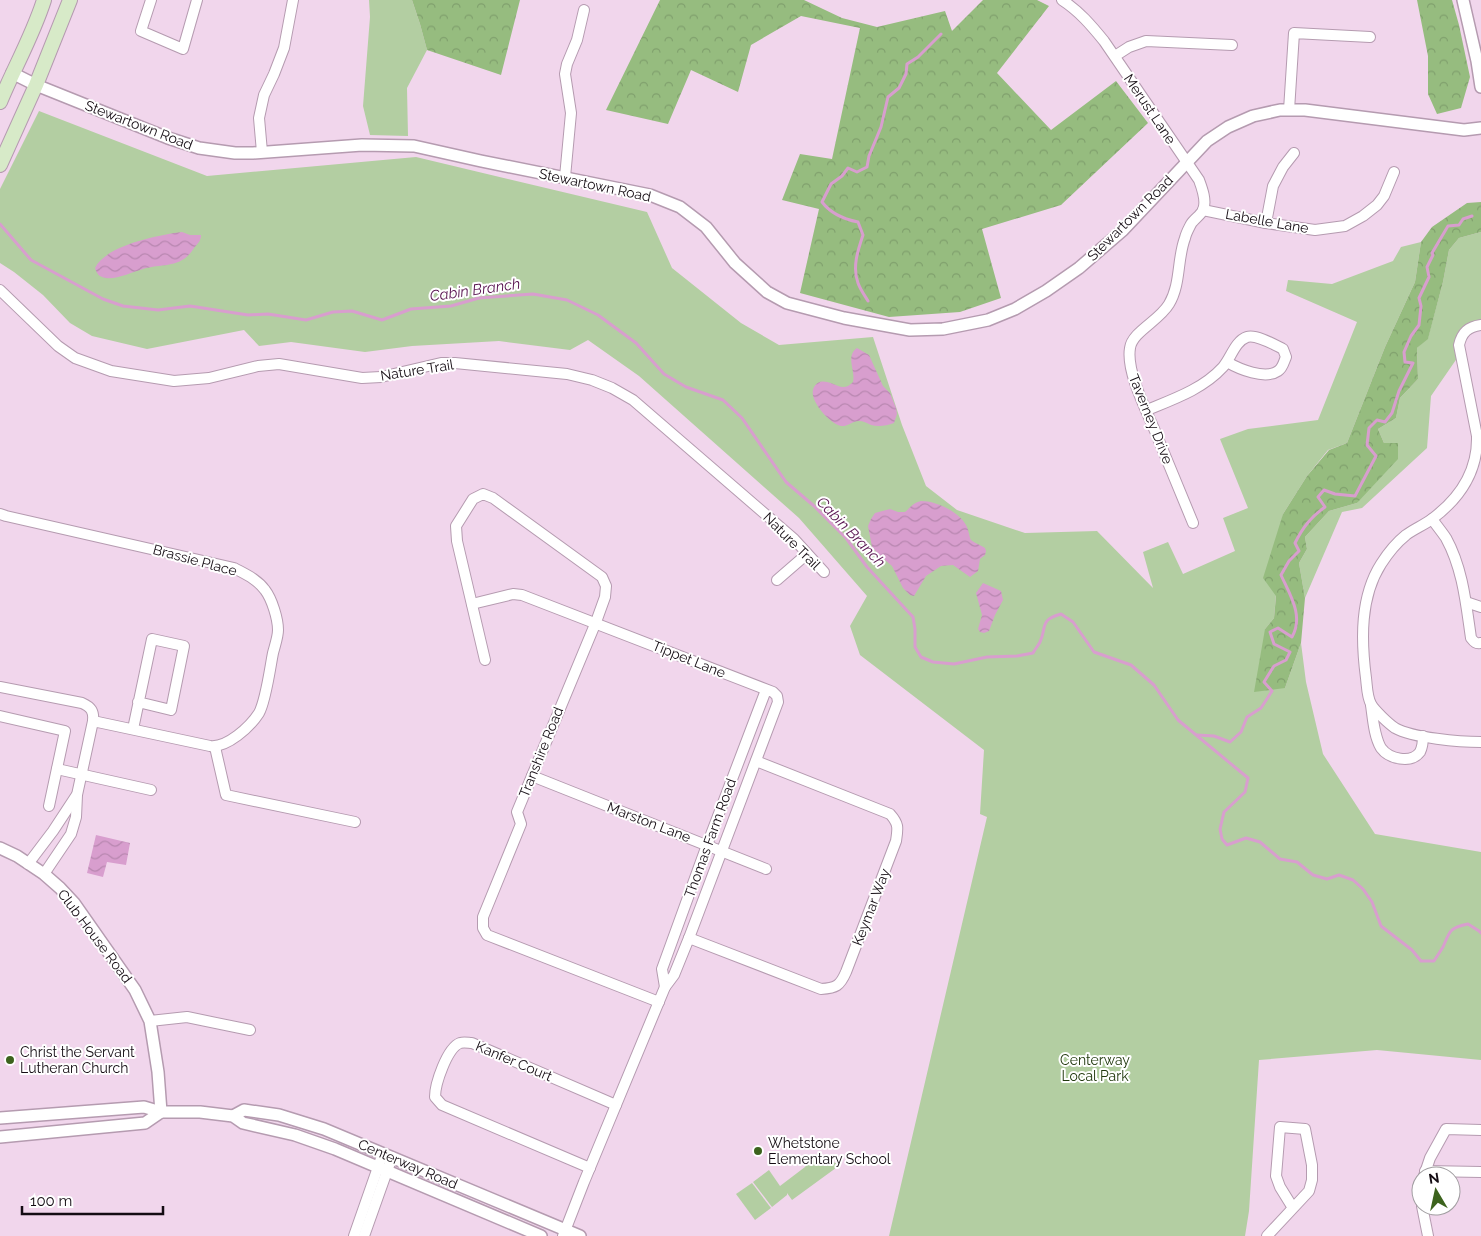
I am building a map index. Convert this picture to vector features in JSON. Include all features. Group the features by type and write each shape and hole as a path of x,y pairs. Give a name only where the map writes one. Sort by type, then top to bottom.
{"main road":[{"path":"0,102 44,0"},
{"path":"0,165 36,85 70,0"}],"street":[{"path":"151,0 141,31 183,49 197,0"},
{"path":"262,152 259,118 264,95 284,48 293,0"},
{"name":"Merust Lane","path":"1062,0 1090,23 1115,56 1186,162"},
{"path":"1463,0 1481,87"},
{"path":"565,177 571,113 565,74 577,40 584,10"},
{"path":"1289,110 1294,33 1370,38"},
{"path":"1115,56 1129,47 1146,41 1232,45"},
{"name":"Stewartown Road","path":"12,73 36,85 168,138 199,148 234,152 262,152 362,144 414,146 650,195 680,207 706,227 735,263 767,292 787,303 844,318 910,330 943,329 988,320 1015,309 1046,291 1079,268 1123,230 1207,141 1228,127 1253,116 1280,110 1305,110 1464,130 1481,128"},
{"path":"1266,224 1273,186 1282,167 1294,153"},
{"path":"1186,162 1199,180 1204,196 1204,210"},
{"name":"Labelle Lane","path":"1204,210 1266,224 1315,230 1345,226 1363,216 1377,205 1384,196 1394,172"},
{"name":"Taverney Drive","path":"1193,523 1146,410 1129,359 1130,347 1137,334 1160,316 1169,304 1175,292 1185,237 1191,224 1204,210"},
{"name":"Nature Trail","path":"0,290 58,346 74,358 120,373 174,381 209,378 258,366 279,364 362,378 381,377 441,364 455,363 567,374 592,380 612,388 633,400 794,539 824,572"},
{"path":"1423,736 1421,751 1414,756 1404,759 1392,757 1382,750 1377,740 1363,661 1364,613 1372,583 1380,565 1394,547 1407,535 1432,519 1450,504 1465,486 1475,459 1477,436 1458,345 1466,330 1481,325"},
{"path":"1146,410 1177,398 1211,380 1246,337 1251,336 1268,341 1283,349 1286,357 1280,370 1263,374 1242,370 1227,362"},
{"name":"Transhire Road","path":"485,660 457,541 456,526 473,499 483,494 493,498 602,577 606,586 605,597 596,622 517,812 521,824 483,917 483,928 487,935 659,1002"},
{"name":"Brassie Place","path":"0,514 234,568 251,576 265,590 275,611 278,630 259,712 235,738 216,747"},
{"path":"1432,519 1445,537 1455,558 1466,602 1471,638 1474,642 1481,643"},
{"path":"777,580 807,554"},
{"path":"472,604 513,594 522,595 596,622"},
{"path":"1466,602 1481,607"},
{"name":"Tippet Lane","path":"596,622 773,692 777,696 778,702"},
{"path":"133,729 138,702 152,639 184,646 171,710 138,702"},
{"path":"0,687 82,703 90,707 94,712 77,795 76,817 71,834 44,874"},
{"name":"Thomas Farm Road","path":"665,987 662,969 766,690"},
{"name":"Thomas Farm Road","path":"564,1233 665,987 674,975 689,938 778,702"},
{"path":"1371,705 1396,728 1423,736 1481,742"},
{"path":"0,716 65,731 49,806"},
{"path":"93,720 216,747 226,795 355,822"},
{"name":"Keymar Way","path":"689,938 821,989 833,989 841,982 846,972 896,842 898,830 896,821 890,814 756,761"},
{"path":"57,769 151,790"},
{"name":"Marston Lane","path":"532,776 766,868"},
{"path":"28,864 77,795"},
{"name":"Club House Road","path":"0,848 17,856 44,874 60,888 74,903 135,990 150,1021 158,1072 161,1112"},
{"path":"150,1021 187,1017 250,1030"},
{"name":"Kanfer Court","path":"590,1168 442,1106 435,1096 435,1086 452,1049 461,1043 472,1043 616,1105"},
{"name":"Centerway Road","path":"0,1118 144,1107 161,1112 200,1112 233,1116 243,1123 294,1135 335,1149 541,1236"},
{"name":"Centerway Road","path":"233,1116 244,1110 279,1115 324,1128 564,1233 580,1236"},
{"name":"Centerway Road","path":"0,1136 145,1123 161,1112"},
{"path":"1267,1236 1309,1191 1312,1180 1312,1165 1305,1129 1280,1127 1276,1176 1280,1187 1293,1208"},
{"path":"1428,1166 1446,1129 1481,1130"},
{"path":"364,1236 387,1155"},
{"path":"354,1236 383,1169"},
{"path":"1461,1173 1481,1172"},
{"path":"1424,1216 1428,1236"}],"green space":[{"path":"369,0 412,0 420,24 427,50 407,88 408,136 370,135 363,106 370,17"},
{"path":"412,0 520,0 501,75 427,50"},
{"path":"660,0 804,0 842,18 877,27 945,11 952,31 983,0 1037,0 1049,6 997,73 1051,130 1116,81 1148,123 1061,205 982,229 1001,298 960,312 889,317 800,293 819,209 782,200 800,154 832,159 860,28 801,16 751,45 738,92 691,70 668,124 606,110"},
{"path":"1417,0 1452,0 1470,77 1461,108 1437,114 1428,94 1428,56"},
{"name":"Centerway Local Park","path":"39,111 207,176 416,157 647,212 672,268 741,323 779,345 873,337 902,425 926,486 957,510 1025,533 1097,531 1153,588 1143,552 1168,542 1183,574 1235,551 1223,518 1248,508 1220,439 1248,429 1318,420 1357,322 1286,291 1288,280 1332,284 1393,261 1401,247 1421,242 1415,282 1385,347 1347,443 1328,450 1307,476 1283,514 1274,618 1265,629 1285,688 1301,643 1306,682 1323,754 1375,834 1481,852 1481,1060 1377,1050 1259,1060 1249,1211 1245,1236 889,1236 987,817 980,814 984,750 860,655 850,626 867,596 799,518 639,376 588,340 570,350 499,341 412,346 365,352 291,342 259,346 244,330 147,349 92,336 70,323 43,295 0,263 0,189"},
{"path":"1481,202 1481,232 1459,238 1449,250 1443,282 1428,339 1417,348 1418,379 1400,398 1396,418 1378,429 1384,443 1398,443 1398,459 1357,503 1329,511 1305,537 1307,549 1299,563 1305,598 1301,643 1285,688 1254,692 1265,629 1274,618 1276,596 1263,578 1283,514 1307,476 1329,450 1347,443 1385,347 1415,282 1421,242 1432,227 1467,203"},
{"path":"1481,232 1481,325 1466,330 1460,354 1431,396 1427,448 1362,508 1342,512 1305,598 1299,563 1307,549 1305,537 1329,511 1357,503 1384,443 1378,429 1396,418 1400,398 1418,379 1417,348 1428,338 1443,282 1449,250 1459,238"},
{"path":"815,1154 840,1165 792,1200 787,1193 772,1207 753,1182 769,1170 780,1186 805,1167"},
{"path":"752,1183 771,1208 755,1220 736,1194"}],"water":[{"path":"182,232 190,235 201,235 201,237 189,255 177,262 150,267 114,278 100,276 95,268 101,260 121,247 134,242"},
{"path":"857,348 869,355 883,386 890,393 897,414 894,423 876,426 859,421 841,426 826,416 814,398 814,387 820,382 824,381 843,387 853,382 851,359"},
{"path":"921,501 940,505 958,515 966,525 971,540 985,548 986,551 985,555 980,559 978,571 970,577 953,565 941,566 926,576 914,596 910,595 903,588 892,566 872,547 868,526 875,513 890,509 905,512"},
{"path":"983,583 1001,591 1003,600 989,631 984,633 978,629 982,615 976,593"},
{"path":"96,835 130,843 126,865 107,862 103,877 87,873"}],"waterway":[{"path":"868,301 856,277 856,259 863,235 858,222 838,215 829,210 822,202 831,184 842,176 848,168 857,172 867,167 869,156 881,127 888,97 899,88 906,74 907,64 918,57 941,34"},
{"path":"1197,735 1214,736 1230,742 1241,732 1247,717 1261,708 1272,691 1264,682 1274,666 1286,660 1290,652 1274,644 1270,632 1278,628 1292,637 1297,621 1292,598 1281,575 1289,561 1299,551 1295,543 1301,532 1311,519 1325,507 1318,497 1324,490 1335,494 1355,496 1376,456 1367,445 1369,428 1377,420 1385,422 1392,413 1399,391 1413,363 1405,362 1404,352 1411,336 1419,325 1421,306 1419,298 1429,277 1427,267 1433,255 1432,253 1448,226 1459,225 1463,219 1472,216"},
{"name":"Cabin Branch","path":"0,224 31,260 103,299 123,306 158,310 190,306 248,315 268,314 306,320 333,312 352,311 382,320 411,309 451,306 479,298 533,294 567,300 598,315 636,343 664,374 686,387 723,400 742,418 786,482 814,506 846,538 867,567 913,617 915,647 921,657 933,662 954,664 987,657 1017,656 1033,653 1040,642 1045,625 1049,619 1061,614 1073,622 1094,652 1131,665 1154,685 1178,720 1248,778 1245,792 1224,812 1220,829 1222,839 1227,845 1246,838 1260,842 1280,859 1297,862 1313,875 1327,879 1339,875 1353,880 1363,889 1372,902 1381,926 1412,950 1421,961 1434,961 1451,931 1457,927 1468,924 1481,933"}],"place":[{"name":"Christ the Servant Lutheran Church","path":"10,1060"},
{"name":"Whetstone Elementary School","path":"758,1151"}]}
